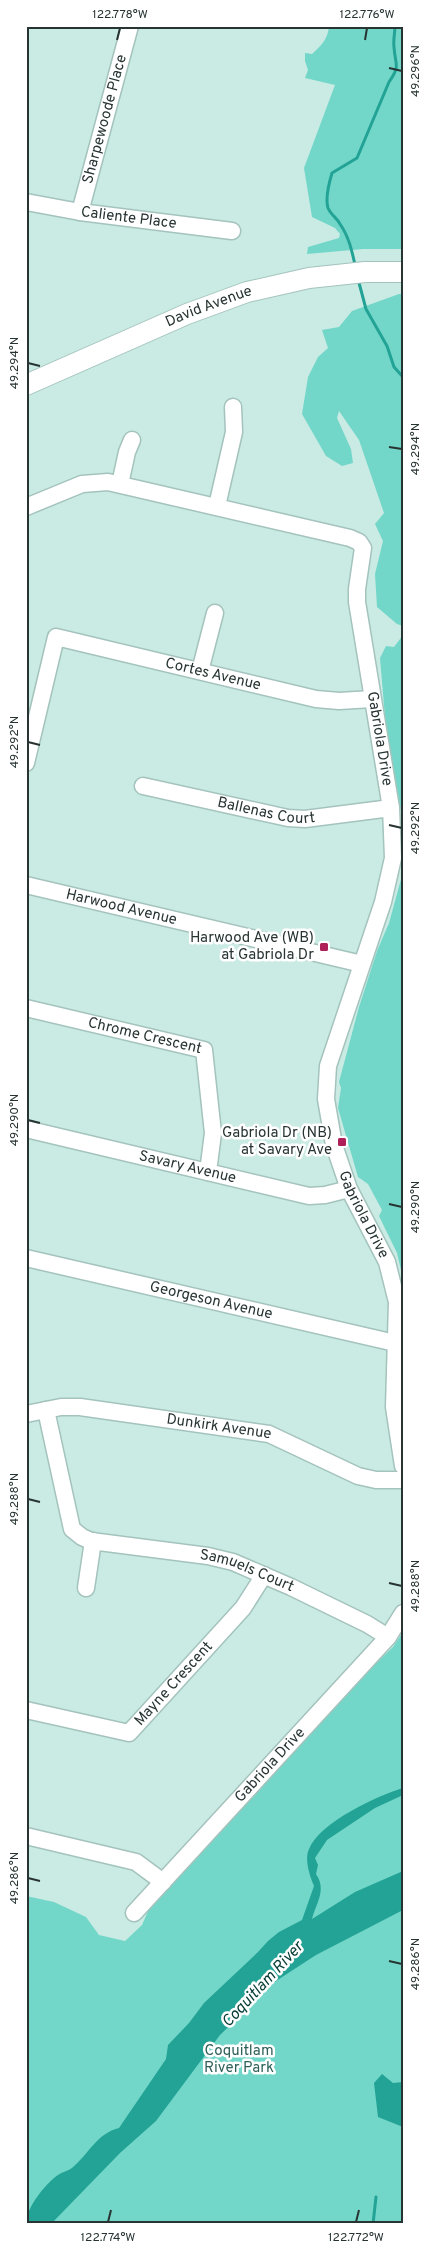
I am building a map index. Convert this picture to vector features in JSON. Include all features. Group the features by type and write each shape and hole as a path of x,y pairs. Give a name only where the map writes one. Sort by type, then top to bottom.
{"main road":[{"name":"David Avenue","path":"26,385 216,302 308,272 366,260 403,261"},
{"name":"David Avenue","path":"26,372 212,291 259,276 308,272 403,272"}],"street":[{"name":"Sharpewoode Place","path":"80,212 130,26"},
{"name":"Caliente Place","path":"26,202 80,212 232,231"},
{"path":"216,506 234,432 233,408"},
{"path":"120,484 127,452 132,440"},
{"name":"Gabriola Drive","path":"26,507 82,484 101,482 120,484 350,538 361,545 363,554 356,595 372,699 392,808 394,833 392,872 328,1066 325,1085 328,1117 349,1188 390,1271 397,1302 394,1407 403,1466"},
{"path":"200,672 214,613"},
{"name":"Cortes Avenue","path":"26,763 56,637 316,698 339,701 372,699"},
{"name":"Ballenas Court","path":"143,786 288,818 305,819 392,808"},
{"name":"Harwood Avenue","path":"26,885 362,964"},
{"name":"Chrome Crescent","path":"26,1008 204,1050 213,1133 208,1172"},
{"name":"Savary Avenue","path":"26,1129 308,1196 326,1195 349,1188"},
{"name":"Georgeson Avenue","path":"26,1258 395,1343"},
{"name":"Dunkirk Avenue","path":"26,1414 62,1407 80,1407 269,1434 358,1476 376,1480 403,1480"},
{"name":"Samuels Court","path":"46,1410 72,1529 82,1538 208,1556 233,1562 367,1624 388,1637"},
{"path":"86,1588 93,1541"},
{"name":"Mayne Crescent","path":"26,1710 129,1733 242,1608 264,1575"},
{"name":"Gabriola Drive","path":"134,1913 388,1637 403,1613"},
{"path":"26,1836 136,1862 163,1882"}],"green space":[{"path":"329,26 403,26 403,249 363,249 307,254 308,247 339,238 340,234 335,228 312,217 304,168 335,85 305,78 308,70 305,53 312,54 321,45 326,38"},
{"path":"403,294 403,626 397,624 377,607 375,574 383,541 375,524 384,513 359,440 339,411 337,418 351,449 353,463 342,466 326,456 302,414 308,377 318,357 328,348 322,330 339,327 352,311"},
{"path":"403,635 403,824 385,717 380,658 386,646 394,647"},
{"path":"403,872 403,1278 397,1253 379,1216 382,1210 368,1184 358,1177 338,1108 341,1088 339,1082 359,1007 377,951 389,923"},
{"name":"Coquitlam River Park","path":"403,1632 403,2224 26,2224 26,1896 54,1902 86,1917 99,1935 125,1941 142,1925 152,1902 240,1811 345,1693 393,1647"}],"water":[{"name":"Coquitlam River","path":"403,1788 403,1795 375,1808 327,1840 315,1858 318,1865 316,1874 321,1891 312,1919 355,1892 403,1871 403,1910 316,1955 276,1981 220,2035 156,2121 120,2153 51,2224 26,2224 29,2211 37,2197 48,2184 58,2175 78,2163 104,2135 119,2128 166,2059 168,2045 189,2023 204,2003 268,1941 279,1932 302,1920 314,1886 309,1873 307,1858 309,1849 315,1839 325,1829 350,1811"},
{"path":"382,2074 393,2083 403,2082 403,2127 378,2117 374,2083"}],"waterway":[{"path":"355,265 346,234 328,208 328,191 332,173 357,158 395,72 395,26"},
{"path":"358,279 366,309 387,346 394,367 403,377"},
{"path":"373,2224 376,2197"}],"place":[{"name":"Harwood Ave (WB) at Gabriola Dr","path":"324,947"},
{"name":"Gabriola Dr (NB) at Savary Ave","path":"342,1142"}]}
